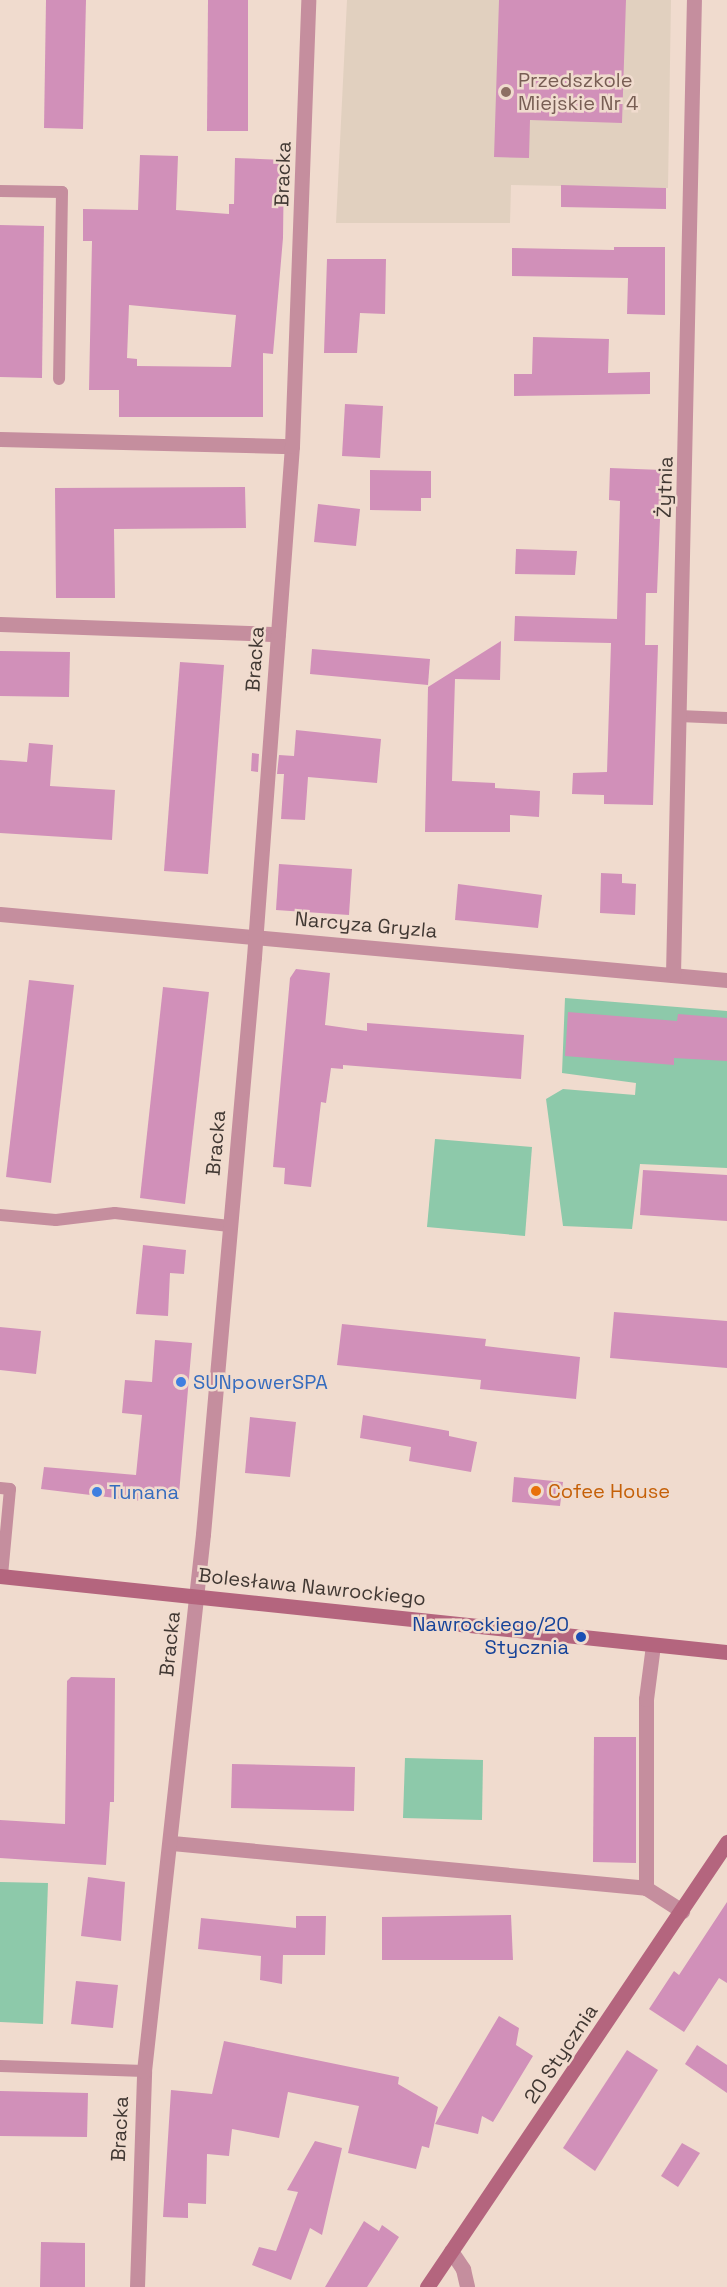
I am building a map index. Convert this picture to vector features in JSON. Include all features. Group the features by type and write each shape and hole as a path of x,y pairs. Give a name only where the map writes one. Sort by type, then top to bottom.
{"street":[{"name":"Bracka","path":"137,2287 144,2071 172,1843 256,936 292,446 308,0"},
{"name":"Żytnia","path":"673,975 694,0"},
{"path":"0,439 292,446"},
{"path":"0,624 278,634"},
{"name":"Narcyza Gryzla","path":"0,914 727,980"},
{"name":"Bolesława Nawrockiego","path":"1,1576 727,1652"},
{"path":"646,1888 646,1699 653,1645"},
{"name":"20 Stycznia","path":"427,2287 727,1842"},
{"path":"172,1843 646,1888 682,1911"},
{"path":"451,2251 463,2269 467,2287"}],"lane":[{"path":"0,191 62,192 59,378"},
{"path":"679,716 727,718"},
{"path":"0,1215 56,1220 115,1212 229,1226"},
{"path":"0,1488 10,1489 1,1576"},
{"path":"0,2066 144,2071"}],"shaded area":[{"name":"Przedszkole Miejskie Nr 4","path":"347,0 671,0 668,188 511,185 510,223 336,223"}],"green space":[{"path":"565,998 727,1011 727,1168 640,1164 632,1229 563,1226 546,1099 563,1089 635,1095 636,1083 562,1073"},
{"path":"435,1139 532,1147 525,1236 427,1227"},
{"path":"405,1758 483,1760 482,1820 403,1818"},
{"path":"0,1882 48,1883 43,2024 0,2022"}],"building":[{"path":"46,0 86,0 83,129 44,128"},
{"path":"208,0 248,0 248,131 207,131"},
{"path":"499,0 626,0 622,123 530,120 529,158 494,157"},
{"path":"140,155 178,156 176,210 229,214 229,204 234,204 235,158 284,160 283,238 273,354 263,353 263,417 119,417 119,390 89,390 92,241 83,241 83,209 138,210","holes":["129,305 236,315 231,367 137,366 137,359 127,358"]},
{"path":"561,185 666,188 666,209 561,207"},
{"path":"0,225 44,226 42,378 0,377"},
{"path":"614,247 665,247 665,315 627,314 628,278 512,276 512,248 614,250"},
{"path":"327,259 386,259 385,314 360,313 357,353 324,353"},
{"path":"533,337 609,339 608,373 650,372 650,394 514,396 514,374 532,374"},
{"path":"345,404 383,406 380,458 342,456"},
{"path":"610,468 662,470 657,593 646,593 645,645 658,645 653,805 604,804 604,795 572,794 573,773 607,772 611,643 514,641 515,616 617,619 620,501 609,500"},
{"path":"370,470 431,471 431,498 421,498 421,511 370,510"},
{"path":"245,487 246,528 114,529 115,598 56,598 55,488"},
{"path":"318,504 360,509 356,546 314,542"},
{"path":"516,549 577,551 575,575 515,574"},
{"path":"501,641 500,680 455,679 452,781 495,783 495,788 540,791 539,817 510,815 510,832 425,832 428,687"},
{"path":"312,649 430,659 428,685 310,674"},
{"path":"0,651 70,652 69,697 0,696"},
{"path":"180,662 224,665 208,874 164,871"},
{"path":"296,730 381,739 377,783 308,777 305,820 281,819 284,774 277,774 279,755 294,756"},
{"path":"29,743 53,745 50,786 115,790 112,840 0,833 0,760 27,762"},
{"path":"252,753 259,754 258,772 251,771"},
{"path":"279,864 352,869 349,915 276,910"},
{"path":"601,873 622,874 622,883 636,884 635,915 600,913"},
{"path":"458,884 542,895 538,928 455,920"},
{"path":"296,969 330,973 325,1025 367,1031 367,1023 524,1035 521,1079 343,1065 343,1069 331,1068 326,1103 321,1102 311,1187 284,1184 285,1168 273,1167 290,978"},
{"path":"29,980 74,985 51,1183 6,1177"},
{"path":"163,987 209,992 185,1204 140,1198"},
{"path":"568,1012 677,1021 678,1014 727,1018 727,1061 674,1058 674,1065 565,1056"},
{"path":"643,1170 727,1175 727,1221 640,1215"},
{"path":"143,1245 186,1250 184,1274 170,1273 168,1316 136,1314"},
{"path":"614,1312 727,1321 727,1368 610,1358"},
{"path":"342,1324 486,1339 485,1346 580,1357 576,1399 480,1389 481,1380 337,1365"},
{"path":"0,1327 41,1331 36,1374 0,1370"},
{"path":"155,1340 192,1343 179,1494 141,1491 140,1501 41,1489 44,1467 136,1475 142,1415 122,1413 125,1380 152,1382"},
{"path":"363,1415 449,1431 449,1436 477,1442 471,1472 409,1461 411,1447 360,1438"},
{"path":"250,1417 296,1422 290,1477 245,1473"},
{"path":"514,1477 563,1482 560,1506 512,1502"},
{"path":"71,1677 115,1678 114,1802 110,1802 106,1865 0,1858 0,1820 65,1824 67,1681"},
{"path":"594,1737 636,1737 636,1863 593,1862"},
{"path":"232,1764 355,1767 354,1811 231,1808"},
{"path":"88,1877 125,1882 121,1941 81,1936"},
{"path":"727,1902 727,1983 719,1978 684,2032 649,2009 674,1971 679,1975"},
{"path":"511,1915 513,1960 382,1960 382,1917"},
{"path":"296,1916 326,1916 325,1955 283,1955 282,1984 260,1980 261,1956 198,1949 201,1918 296,1928"},
{"path":"76,1981 118,1985 113,2028 71,2024"},
{"path":"499,2016 519,2028 516,2045 533,2056 493,2122 482,2116 478,2134 435,2124"},
{"path":"224,2041 399,2077 398,2084 438,2107 429,2148 422,2146 416,2169 348,2153 359,2106 288,2092 279,2138 232,2129 229,2156 207,2154 206,2204 188,2203 188,2218 163,2217 171,2090 212,2094"},
{"path":"697,2045 727,2065 727,2093 685,2064"},
{"path":"627,2050 658,2070 595,2171 563,2148"},
{"path":"0,2091 88,2093 87,2137 0,2136"},
{"path":"315,2141 342,2148 322,2235 310,2228 291,2280 252,2265 259,2247 276,2251 298,2192 287,2190"},
{"path":"682,2143 700,2153 678,2187 661,2176"},
{"path":"364,2221 379,2231 382,2225 399,2237 367,2287 325,2287"},
{"path":"41,2242 85,2243 85,2287 40,2287"}],"place":[{"name":"Przedszkole Miejskie Nr 4","path":"506,92"},
{"name":"SUNpowerSPA","path":"181,1382"},
{"name":"Cofee House","path":"536,1491"},
{"name":"Tunana","path":"97,1492"},
{"name":"Nawrockiego/20 Stycznia","path":"581,1637"}]}
